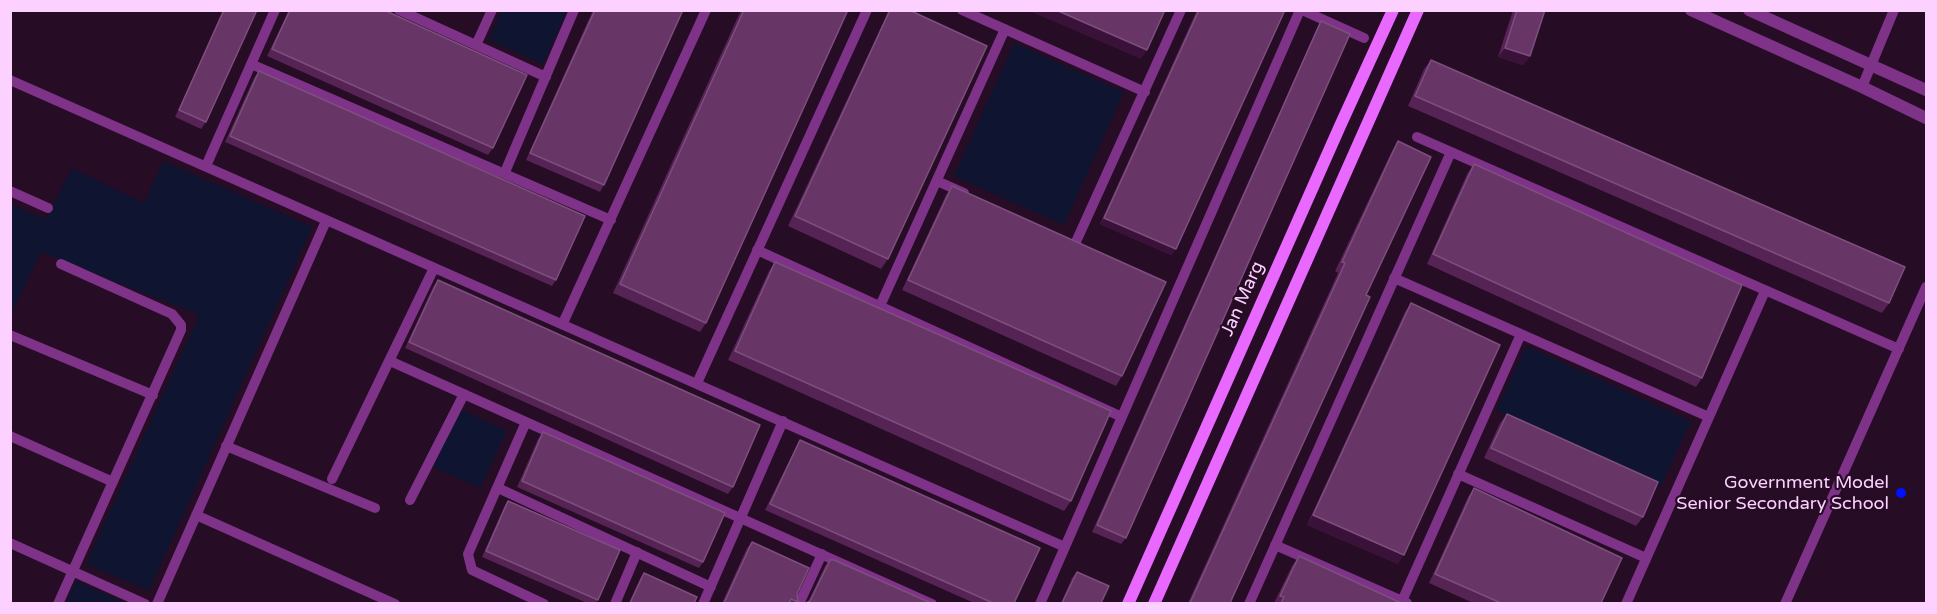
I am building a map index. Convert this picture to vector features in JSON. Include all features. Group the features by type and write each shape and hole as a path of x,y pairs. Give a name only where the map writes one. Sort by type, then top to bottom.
{"main road":[{"name":"Jan Marg","path":"1128,603 1393,10"},
{"path":"1154,603 1418,10"}],"street":[{"path":"206,166 275,10"},
{"path":"399,10 546,77"},
{"path":"476,45 492,10"},
{"path":"505,172 574,10"},
{"path":"563,323 706,10"},
{"path":"697,383 867,10"},
{"path":"962,10 1144,92"},
{"path":"1075,244 1181,10"},
{"path":"1040,603 1122,417 1173,286 1301,10 1364,38"},
{"path":"1691,10 1926,118"},
{"path":"1749,10 1926,90"},
{"path":"1862,87 1894,10"},
{"path":"880,306 1005,29"},
{"path":"251,64 505,172 610,220"},
{"path":"10,80 1065,547"},
{"path":"1418,137 1899,349"},
{"path":"1249,603 1451,152"},
{"path":"937,181 980,200"},
{"path":"10,191 48,208"},
{"path":"156,603 326,221"},
{"path":"757,250 1122,417"},
{"path":"58,603 153,395 182,325 172,314 61,264"},
{"path":"332,478 434,268"},
{"path":"1394,278 1709,417"},
{"path":"1785,603 1926,287"},
{"path":"1626,603 1766,291"},
{"path":"1275,545 1405,602 1458,474 1521,334"},
{"path":"10,335 153,395"},
{"path":"390,361 932,603"},
{"path":"410,500 464,394"},
{"path":"703,603 783,421"},
{"path":"526,422 468,554 472,570 544,603"},
{"path":"10,436 113,483"},
{"path":"226,446 375,508"},
{"path":"1458,474 1646,558"},
{"path":"498,488 711,587"},
{"path":"196,514 395,603"},
{"path":"10,543 145,603"},
{"path":"615,603 637,552"},
{"path":"799,603 822,554"}],"shaded area":[{"path":"502,11 567,11 543,64 488,40"},
{"path":"1014,43 1124,92 1064,225 954,176"},
{"path":"163,161 312,227 149,591 86,564 199,315 41,252 11,314 11,204 45,219 72,168 144,203"},
{"path":"1526,346 1691,421 1661,486 1496,410"},
{"path":"460,409 507,431 480,488 433,467"},
{"path":"76,581 126,603 66,603"}],"building":[{"path":"224,10 257,10 206,122 179,110"},
{"path":"290,10 384,10 527,75 493,148 272,49"},
{"path":"595,10 683,10 604,185 530,153"},
{"path":"744,10 848,10 706,323 620,284"},
{"path":"890,10 909,10 987,46 888,259 795,216"},
{"path":"1056,10 1165,10 1147,50"},
{"path":"1199,10 1285,10 1176,249 1104,218"},
{"path":"1517,10 1545,10 1530,56 1505,48"},
{"path":"1321,21 1350,34 1126,538 1097,525"},
{"path":"1431,60 1905,267 1889,303 1415,96"},
{"path":"259,71 585,216 556,280 230,136"},
{"path":"1398,141 1431,157 1366,295 1370,297 1230,603 1190,603 1345,263 1342,262"},
{"path":"1474,164 1742,285 1702,378 1433,254"},
{"path":"952,186 1166,282 1122,376 908,280"},
{"path":"775,262 1111,411 1071,501 735,351"},
{"path":"438,280 760,425 733,487 409,342"},
{"path":"1411,303 1500,345 1404,555 1313,515"},
{"path":"1507,414 1658,482 1643,517 1491,448"},
{"path":"543,432 725,513 703,562 522,481"},
{"path":"800,440 1040,548 1014,603 993,603 770,504"},
{"path":"1474,488 1622,558 1601,603 1501,603 1435,574"},
{"path":"508,501 620,550 598,600 486,551"},
{"path":"752,542 809,568 797,594 798,602 791,599 789,603 724,603"},
{"path":"1299,556 1401,603 1281,603 1284,597 1280,596"},
{"path":"830,560 931,603 806,603 810,601"},
{"path":"1077,572 1109,586 1101,603 1062,603"},
{"path":"644,573 697,597 694,603 630,603"}],"place":[{"name":"Government Model Senior Secondary School","path":"1901,493"}]}
